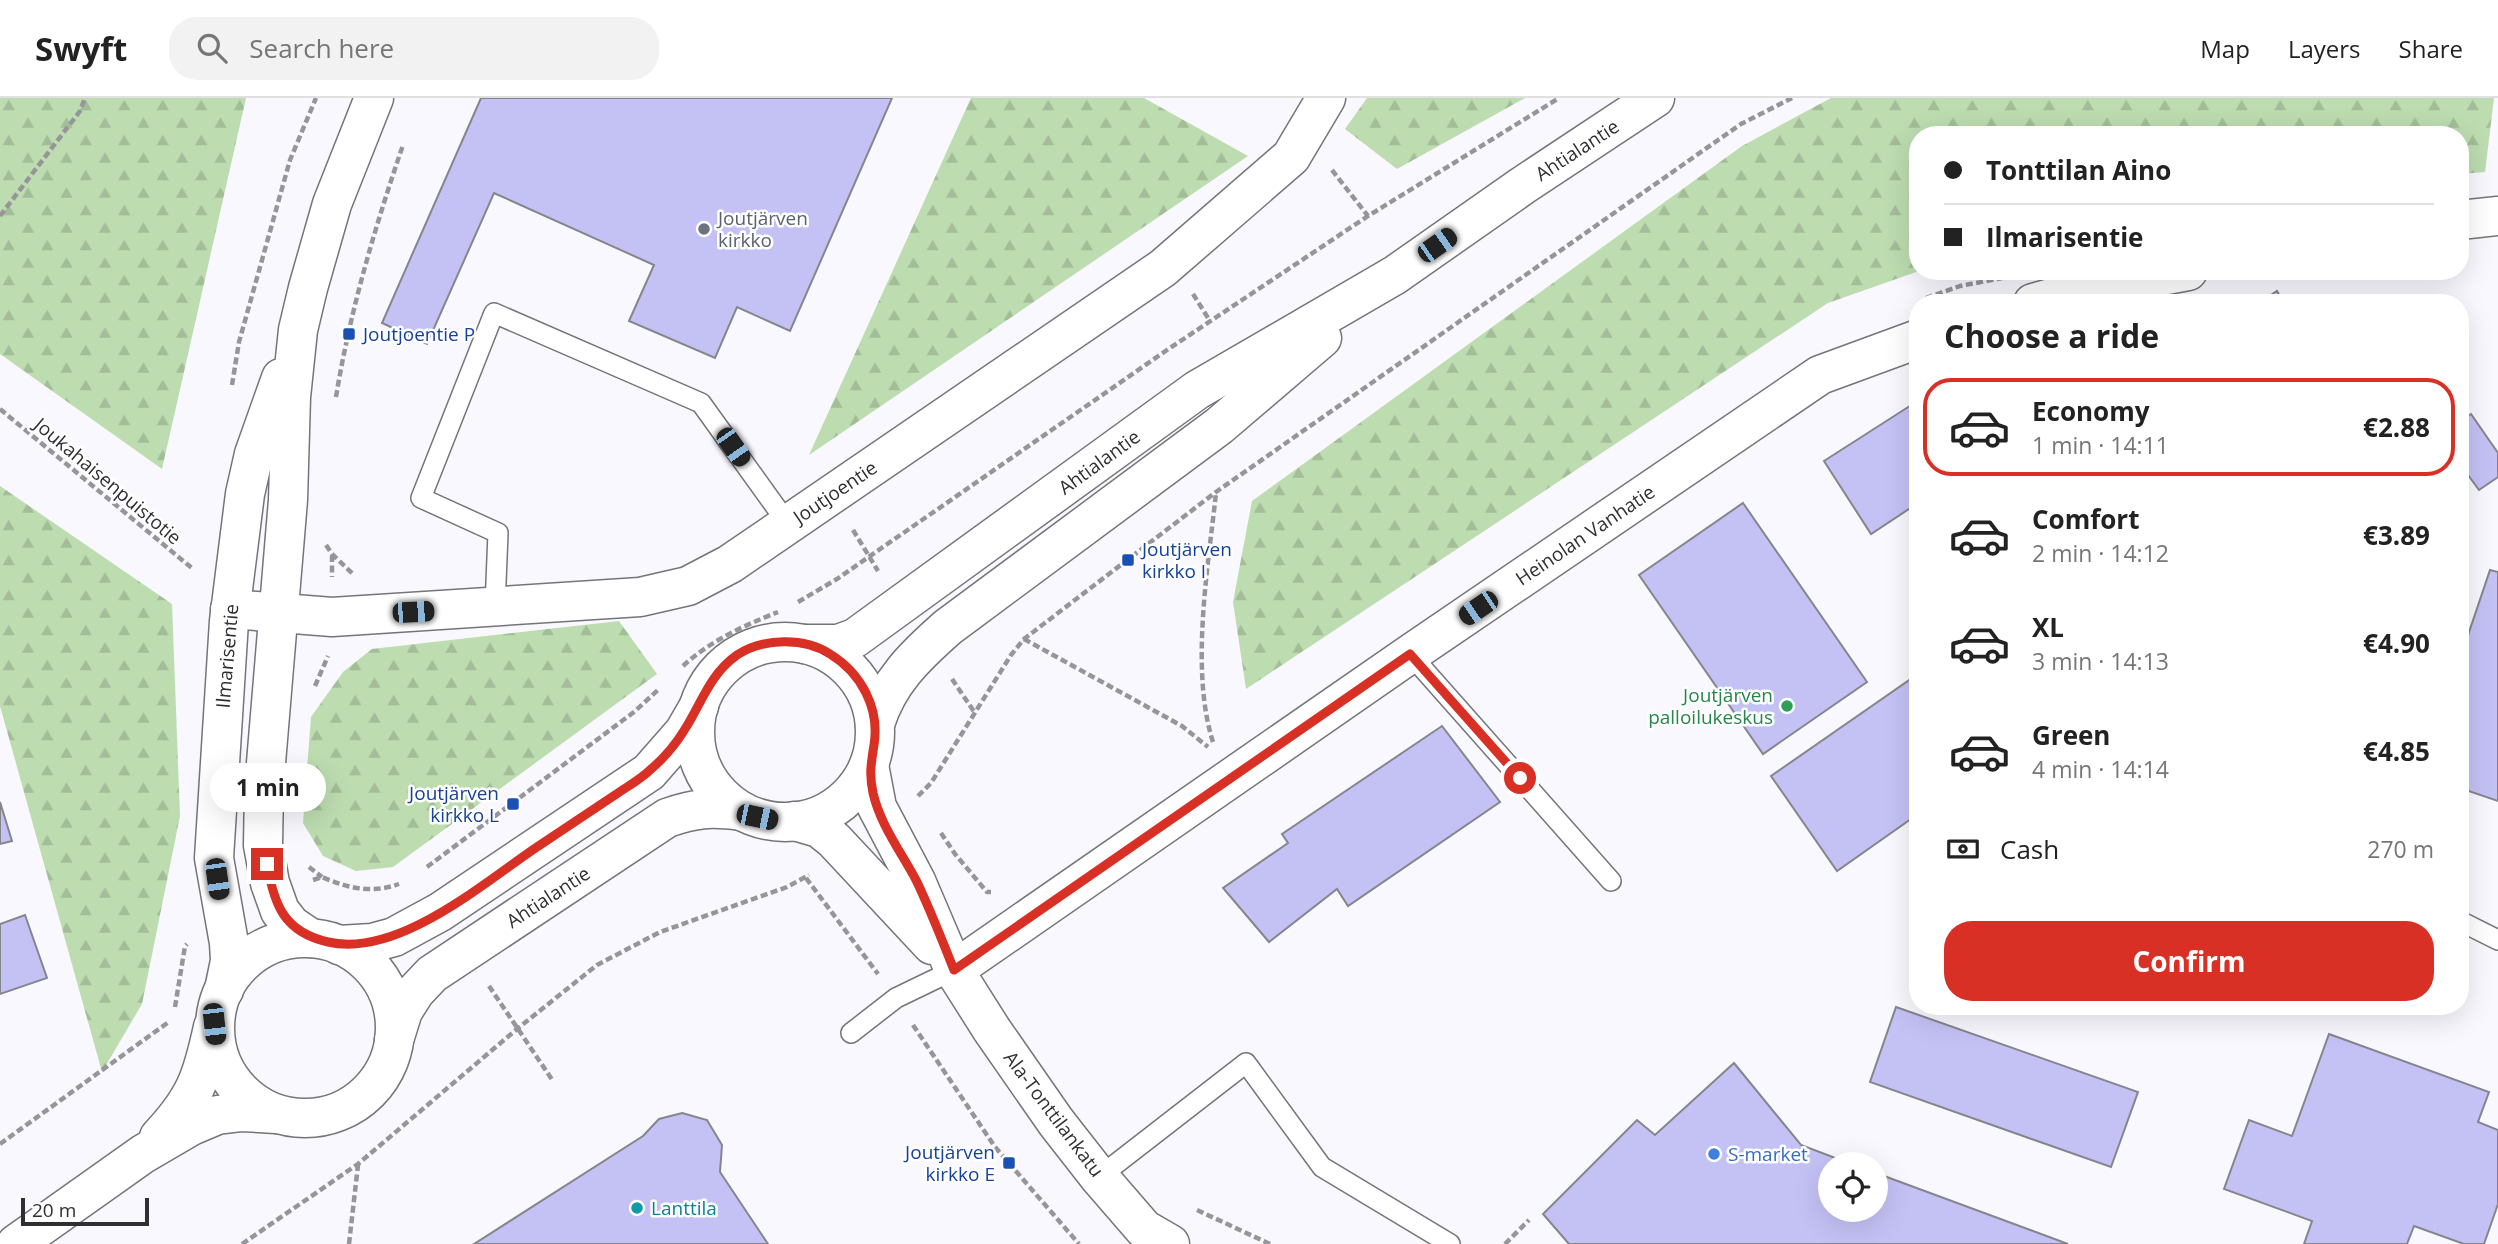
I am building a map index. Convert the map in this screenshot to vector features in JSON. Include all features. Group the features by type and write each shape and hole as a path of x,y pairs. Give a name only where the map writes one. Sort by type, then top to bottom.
{"street":[{"name":"Ilmarisentie","path":"219,1007 230,961 215,858 215,821 230,609 248,481 267,415 298,330 332,204 373,98"},
{"name":"Joutjoentie","path":"230,609 332,617 640,597 688,586 730,564 1163,268 1291,157 1326,98"},
{"name":"Ahtialantie","path":"805,644 838,644 855,638 1197,390 1395,275 1522,186 1655,98"},
{"path":"2469,219 2498,216"},
{"name":"Ahtialantie","path":"875,724 881,705 895,679 947,627 1219,426 1395,275"},
{"path":"2065,294 2139,280"},
{"name":"Ilmarisentie","path":"298,330 291,397 288,500 264,787 263,845 270,883 280,911 291,926 325,942"},
{"name":"Heinolan Vanhatie","path":"954,970 1410,654 1820,375 1909,342"},
{"path":"143,1154 180,1115 195,1092 204,1068 219,1007 234,971 256,952 282,940 372,943 394,937 440,912 649,772 684,732 708,685 722,667 740,654 760,645 783,642 805,644 827,652 845,664 860,681 870,701 875,724 875,744 869,765 857,786 840,803 819,816 795,821 776,821 741,811 722,796 707,776 698,754 695,730 699,706"},
{"name":"Ala-Tonttilankatu","path":"869,765 874,799 916,881 954,970 1056,1122 1099,1177 1144,1229 1170,1244"},
{"name":"Ahtialantie","path":"393,1042 403,1011 415,992 432,974 466,951 667,818 692,809 714,807 741,811"},
{"name":"Ala-Tonttilankatu","path":"795,821 819,828 844,849 954,970"},
{"path":"219,1007 218,1052 229,1078 249,1100 273,1113 300,1119 328,1115 354,1104 375,1085 389,1061 395,1034 392,1006 382,980 363,959 325,942"},
{"path":"16,1244 143,1154 191,1126 216,1115 242,1112 281,1115"}],"lane":[{"path":"495,607 498,533 421,498 494,313 701,402 788,524"},
{"path":"1410,654 1611,881"},
{"path":"2469,925 2498,940"},
{"path":"851,1033 895,998 954,970"},
{"path":"1099,1177 1246,1063 1322,1167 1450,1244"}],"path":[{"path":"0,216 80,111 85,98"},
{"path":"1376,210 1559,98"},
{"path":"884,821 918,797 931,783 1011,655 1024,639 1216,492 1741,124 1791,98"},
{"path":"335,399 342,360 379,216 405,140"},
{"path":"1329,167 1368,216"},
{"path":"1163,268 1191,290 1210,321"},
{"name":"Joukahaisenpuistotie","path":"0,408 199,575"},
{"path":"1024,639 1182,726 1217,754 1206,720 1202,634 1216,492"},
{"path":"322,537 332,554 356,577"},
{"path":"242,1244 358,1164 597,965 660,932 787,887 806,878 844,849"},
{"path":"806,878 895,998 995,1147 1079,1244"},
{"path":"170,1031 173,1019"},
{"path":"349,1244 358,1164"},
{"path":"1505,1244 1530,1220"}],"green space":[{"path":"0,98 246,98 162,469 0,354"},
{"path":"971,98 1144,98 1248,156 809,455"},
{"path":"1367,98 1525,98 1397,169 1345,129"},
{"path":"1831,98 2494,98 2485,172 2469,173 2469,126 1909,126 1909,275 1828,303 1246,689 1233,602 1252,501 1742,146"},
{"path":"0,486 172,604 180,816 142,1004 102,1072 0,706"},
{"path":"619,621 657,674 393,867 356,871 323,856 303,823 311,717 343,672 372,649"}],"building":[{"name":"Joutjärven kirkko","path":"481,98 892,98 790,331 737,307 715,358 629,321 654,265 494,193 427,344 382,323"},
{"path":"1909,406 1909,509 1871,534 1824,461"},
{"path":"2471,414 2498,453 2498,477 2479,490 2469,476"},
{"path":"1743,503 1867,682 1763,754 1639,575"},
{"path":"2490,570 2498,572 2498,801 2469,791 2469,632"},
{"path":"1909,680 1909,820 1837,871 1771,776"},
{"path":"1442,726 1500,802 1348,906 1337,889 1269,942 1223,888 1288,843 1282,834"},
{"path":"0,802 12,841 0,844"},
{"path":"25,915 47,978 0,994 0,924"},
{"path":"1896,1007 1909,1012 1909,1015 1919,1015 2138,1092 2111,1167 1870,1082"},
{"path":"2329,1034 2489,1092 2478,1122 2498,1130 2498,1204 2484,1244 2464,1244 2414,1226 2407,1244 2304,1244 2312,1221 2224,1189 2249,1120 2292,1136"},
{"name":"S-market","path":"1734,1063 1801,1145 1819,1152 1818,1222 1888,1222 1888,1177 2068,1244 1569,1244 1543,1214 1637,1120 1655,1135"},
{"name":"Lanttila","path":"682,1113 707,1120 722,1145 720,1172 768,1244 474,1244 643,1136 659,1119"}],"place":[{"name":"Joutjärven kirkko","path":"704,229"},
{"name":"Joutjoentie P","path":"349,334"},
{"name":"Joutjärven kirkko I","path":"1128,560"},
{"name":"Joutjärven palloilukeskus","path":"1787,706"},
{"name":"Joutjärven kirkko L","path":"513,804"},
{"name":"S-market","path":"1714,1154"},
{"name":"Joutjärven kirkko E","path":"1009,1163"},
{"name":"Lanttila","path":"637,1208"}],"route":[{"path":"267,864 270,883 280,911 291,926 310,938 339,945 356,945 394,937 440,912 649,772 684,732 708,685 722,667 740,654 760,645 783,642 805,644 827,652 845,664 860,681 870,701 875,724 875,744 869,765 877,807 916,881 954,970 1410,654 1520,778"}]}
